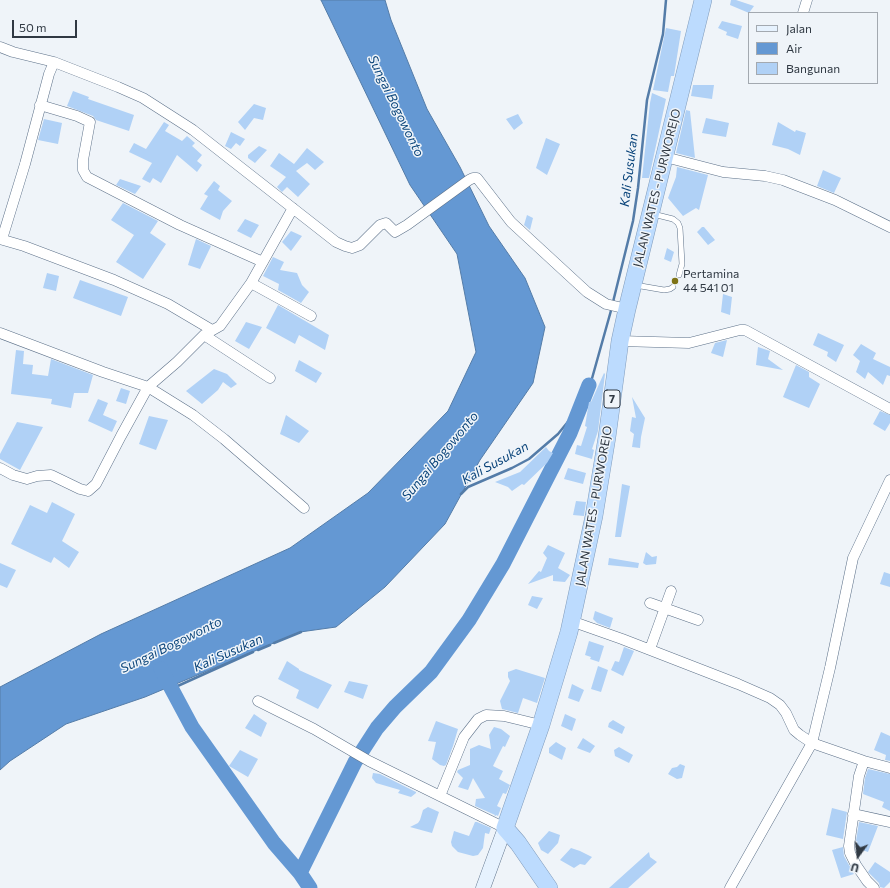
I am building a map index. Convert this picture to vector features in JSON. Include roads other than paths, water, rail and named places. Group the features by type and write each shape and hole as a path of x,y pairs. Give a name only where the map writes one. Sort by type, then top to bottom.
{"highway":[{"name":"JALAN WATES - PURWOREJO","path":"505,828 541,725 571,621 594,516 607,437 623,308 633,284 703,0"},
{"path":"505,828 525,852 549,888"}],"main road":[{"path":"483,888 505,828"}],"street":[{"path":"803,12 807,0"},
{"path":"0,47 13,52 54,62 143,98 193,130 336,242 352,248 360,245 380,225 386,223 395,232 474,177 478,179 492,200 511,222 587,292 606,304 623,308"},
{"path":"54,62 40,105 25,164 1,239 24,246 114,280 168,304 270,378"},
{"path":"40,105 86,119 90,122 82,170 86,177 180,225 263,262"},
{"path":"665,157 723,172 765,176 783,180 835,200 890,227"},
{"path":"0,468 13,475 27,479 37,476 51,475 80,489 88,491 96,484 148,387 208,332 220,326 251,284 293,208"},
{"path":"251,284 312,316"},
{"path":"620,341 689,343 744,330 890,409"},
{"path":"0,334 148,387 193,415 224,439 304,508"},
{"path":"730,888 812,743 830,668 853,558 890,480"},
{"path":"650,649 671,591"},
{"path":"650,603 698,620"},
{"path":"571,621 650,649 770,698 780,705 786,713 794,730 800,736 812,743 864,761 890,768"},
{"path":"258,701 345,746 369,761 505,828"},
{"path":"440,796 464,737 478,719 486,715 504,716 541,725"},
{"path":"864,761 859,776 849,846 850,853 856,865 874,888"},
{"path":"853,814 890,822"}],"lane":[{"path":"650,213 673,219 680,228 682,264 679,275"},
{"path":"633,284 664,290 670,290 673,287"}],"water":[{"name":"Sungai Bogowonto","path":"321,0 385,0 391,20 427,109 460,167 489,226 525,278 545,327 533,383 480,460 445,524 385,587 336,627 300,632 145,697 66,724 10,761 0,770 0,687 101,634 290,548 368,493 448,411 476,352 457,254 410,185"}],"waterway":[{"name":"Kali Susukan","path":"613,302 633,221 647,100 663,34 666,0"},
{"name":"Kali Susukan","path":"461,494 468,487 529,459 558,434 571,418 591,382 612,307"},
{"path":"161,669 192,727 274,843 300,873 355,762 377,728 395,707 431,672 469,620 503,564 570,433 589,385"},
{"name":"Kali Susukan","path":"274,643 301,632"},
{"name":"Kali Susukan","path":"258,650 270,645"},
{"name":"Kali Susukan","path":"171,689 253,652"},
{"path":"300,873 310,888"}],"place":[{"name":"Pertamina 44 541 01","path":"675,281"}]}
